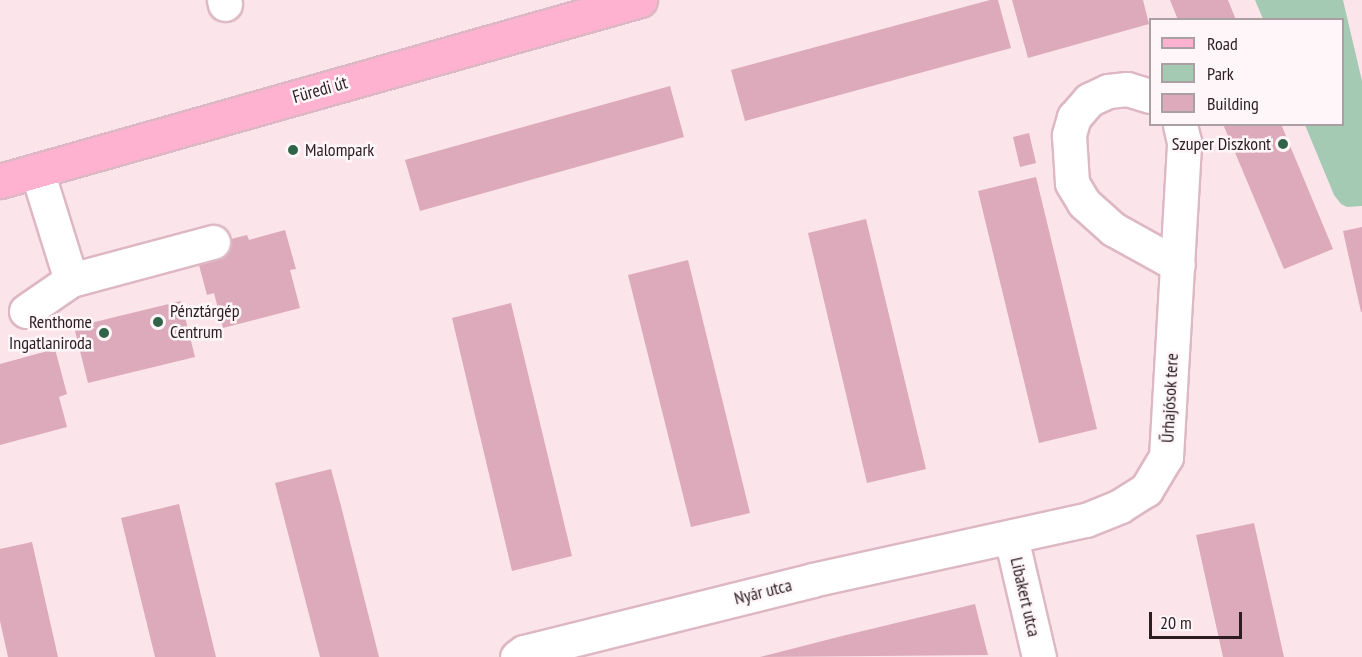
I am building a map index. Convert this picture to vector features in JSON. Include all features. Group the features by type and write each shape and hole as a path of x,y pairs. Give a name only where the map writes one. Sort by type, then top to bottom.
{"main road":[{"name":"Füredi út","path":"0,181 640,0"}],"street":[{"path":"551,24 578,0"},
{"path":"1149,96 1127,90 1108,91 1089,100 1074,117 1069,135 1072,183 1084,203 1113,229 1178,265"},
{"name":"Űrhajósok tere","path":"1011,537 1086,520 1120,506 1146,490 1166,457 1184,142 1180,126"},
{"path":"37,171 70,280"},
{"path":"26,311 70,280 213,242"},
{"name":"Nyár utca","path":"518,657 524,652 812,579 1011,537"},
{"name":"Libakert utca","path":"1011,537 1039,657"}],"green space":[{"path":"1255,0 1343,0 1362,81 1362,206 1347,207 1341,204 1334,195 1305,126 1344,126 1344,18 1263,18"}],"building":[{"path":"990,0 998,0 1011,48 745,121 731,70"},
{"path":"1012,0 1143,0 1149,24 1028,58"},
{"path":"1170,0 1228,0 1235,18 1177,18"},
{"path":"670,86 684,137 420,211 405,160"},
{"path":"1224,126 1282,126 1333,249 1284,269"},
{"path":"1029,133 1036,163 1020,167 1013,137"},
{"path":"1036,177 1097,429 1039,443 978,191"},
{"path":"866,219 926,469 867,483 808,233"},
{"path":"1362,227 1362,312 1361,312 1343,231"},
{"path":"285,230 296,269 290,270 300,308 223,328 214,293 207,295 196,254 232,244 231,239 247,235 249,240"},
{"path":"688,260 750,513 691,527 628,275"},
{"path":"181,301 195,357 88,383 74,327"},
{"path":"511,303 572,556 512,571 452,318"},
{"path":"55,349 67,394 59,397 67,427 0,445 0,364"},
{"path":"331,469 379,657 320,657 275,483"},
{"path":"179,504 216,657 155,657 121,518"},
{"path":"1254,523 1284,657 1223,657 1196,535"},
{"path":"32,542 58,657 8,657 0,621 0,549"},
{"path":"975,604 988,655 760,657 842,636"}],"place":[{"name":"Szuper Diszkont","path":"1283,144"},
{"name":"Malompark","path":"293,150"},
{"name":"Pénztárgép Centrum","path":"158,322"},
{"name":"Renthome Ingatlaniroda","path":"104,333"}]}
